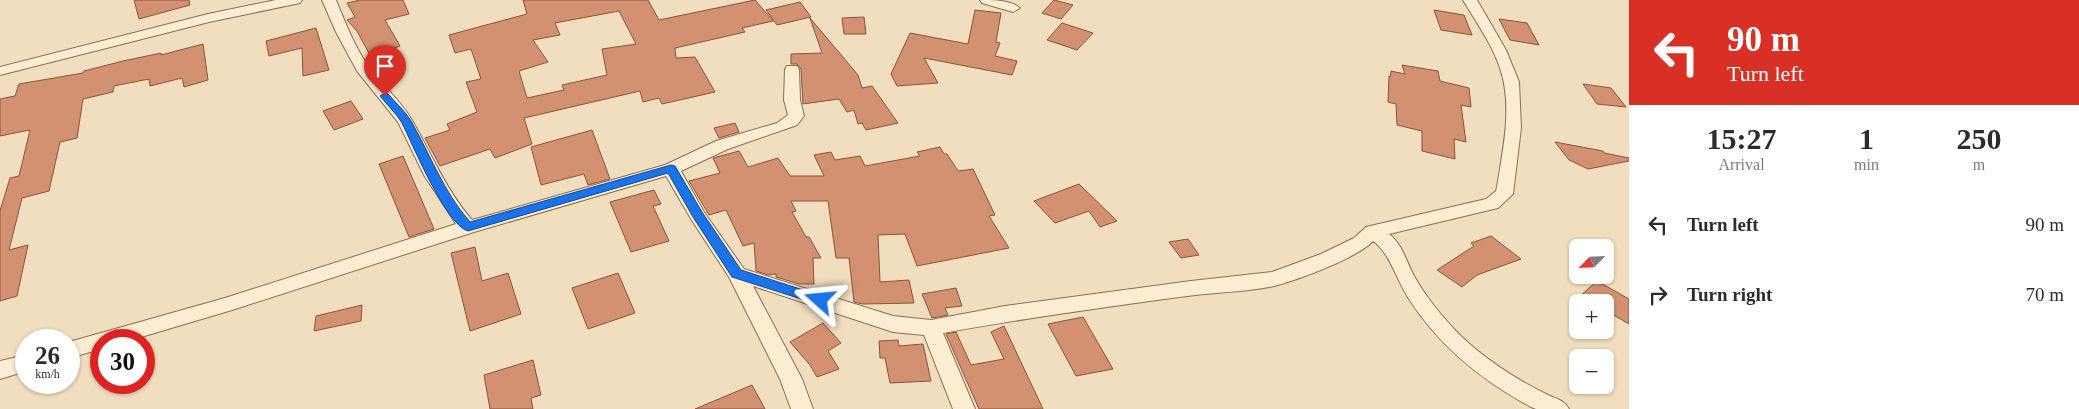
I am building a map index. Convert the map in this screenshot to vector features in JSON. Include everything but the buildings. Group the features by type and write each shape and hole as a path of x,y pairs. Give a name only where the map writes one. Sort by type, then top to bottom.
{"street":[{"path":"0,71 208,18 295,0"},
{"path":"329,0 342,32 364,71 405,121 432,175 455,212 468,227"},
{"path":"986,0 1013,8"},
{"path":"737,274 893,324 931,328 1005,314 1191,288 1274,279 1328,259 1360,243 1372,231 1492,204 1504,194 1513,127 1513,96 1508,69 1470,0"},
{"path":"141,329 225,305 468,227 671,169 722,145 791,122 796,116 792,100 792,69"},
{"path":"671,169 697,215 737,274 791,379 802,409"},
{"path":"1372,231 1395,251 1404,274 1421,303 1445,332 1484,367 1513,388 1558,409"},
{"path":"931,328 964,409"},
{"path":"0,370 15,366"}],"route":[{"path":"385,96 405,121 432,175 455,212 468,227 671,169 697,215 737,274 820,300"}]}
